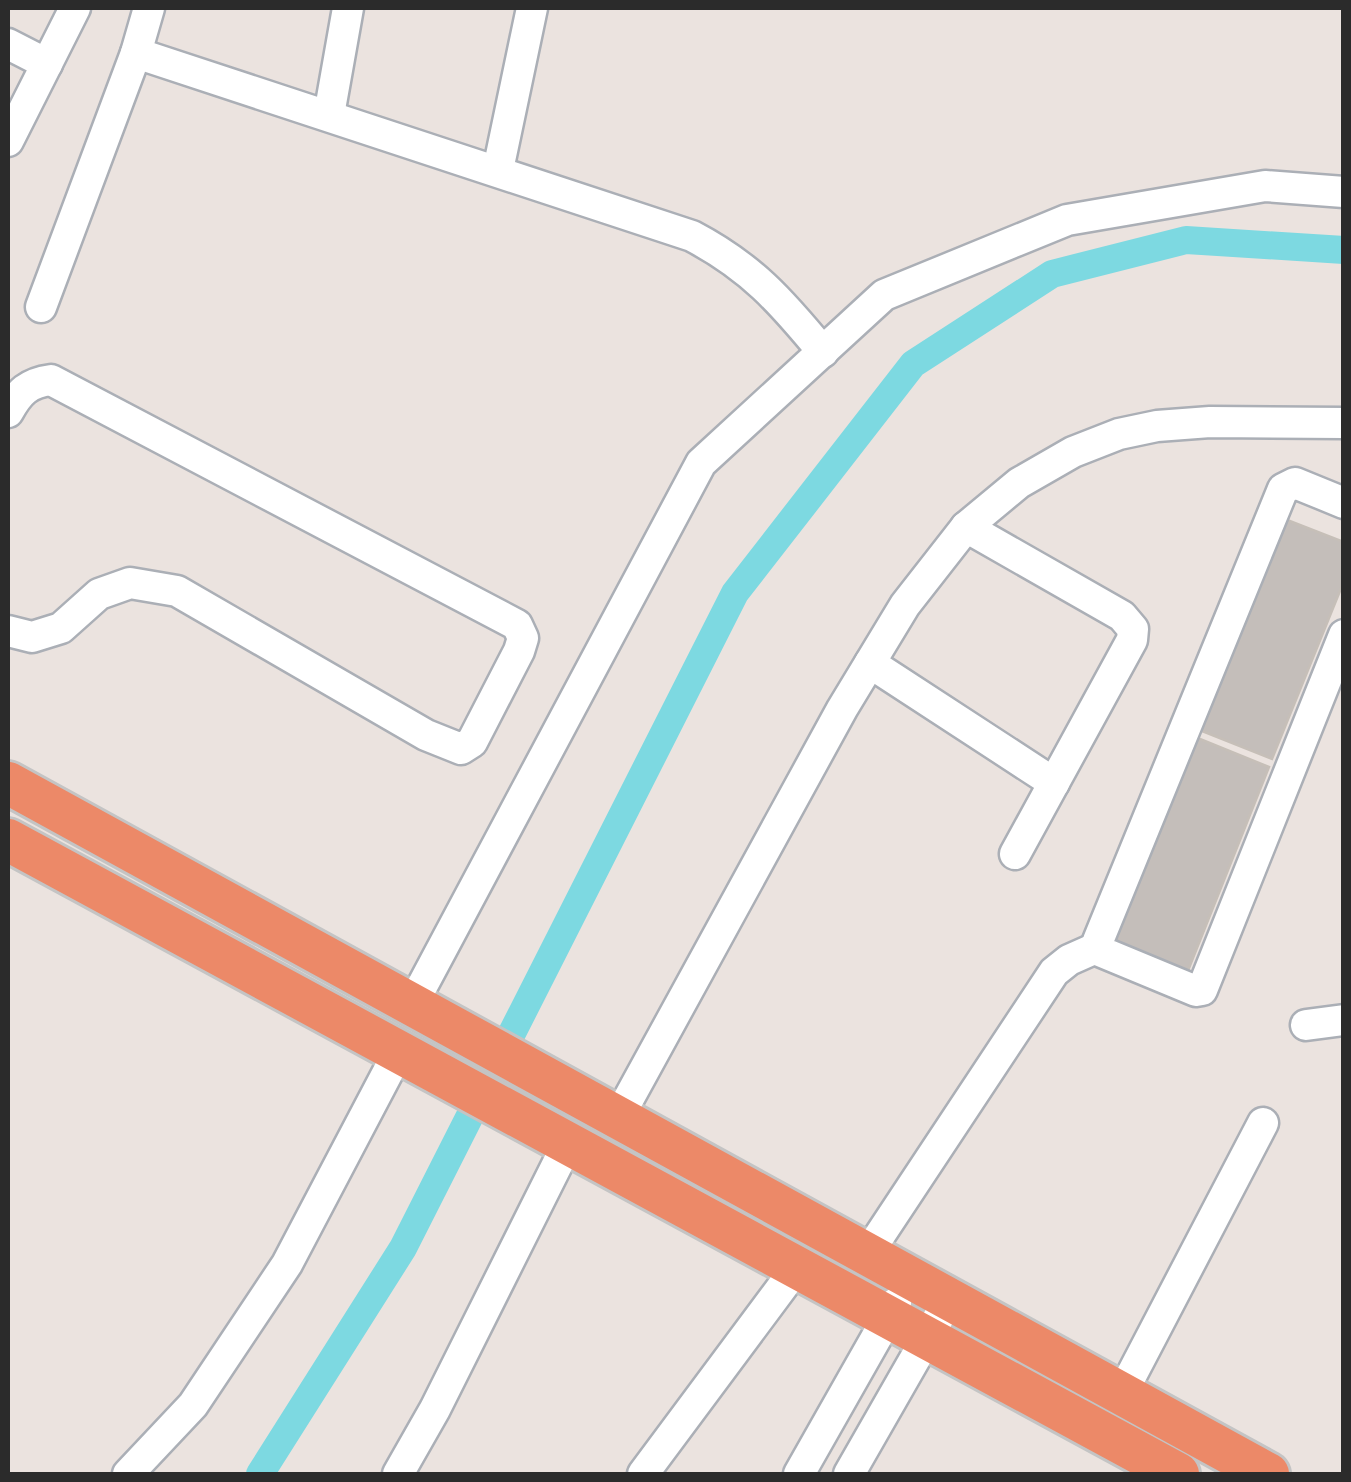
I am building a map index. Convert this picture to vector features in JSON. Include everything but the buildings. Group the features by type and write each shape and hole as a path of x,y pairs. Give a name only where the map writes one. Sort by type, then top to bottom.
{"highway":[{"path":"8,784 1268,1474"},
{"path":"8,840 1178,1474"}],"street":[{"path":"8,141 74,8"},
{"path":"41,306 136,54 149,8"},
{"path":"329,115 348,8"},
{"path":"498,170 532,8"},
{"path":"8,44 47,64"},
{"path":"136,54 692,236 728,255 777,296 823,352"},
{"path":"412,1005 701,463 884,296 1067,220 1265,186 1344,192"},
{"path":"8,631 32,637 62,628 98,594 130,583 177,591 426,735 461,750 472,742 523,638 517,625 51,380 32,382 10,400"},
{"path":"618,1118 870,664 905,605 966,527 1019,483 1073,452 1119,434 1210,422 1344,424"},
{"path":"866,1256 1054,972 1068,960 1096,948 1283,489 1295,483 1344,503"},
{"path":"966,527 1122,616 1134,629 1132,640 1015,854"},
{"path":"1096,948 1196,992 1202,990 1344,635"},
{"path":"870,664 1054,782"},
{"path":"1306,1024 1344,1020"},
{"path":"128,1474 193,1405 288,1264 411,1057"},
{"path":"1121,1394 1263,1124"},
{"path":"398,1474 435,1409 552,1135"},
{"path":"643,1474 796,1268"},
{"path":"800,1474 910,1279"},
{"path":"850,1474 948,1301"}],"waterway":[{"path":"260,1474 403,1248 735,593 913,364 1052,274 1186,240 1344,250"}]}
